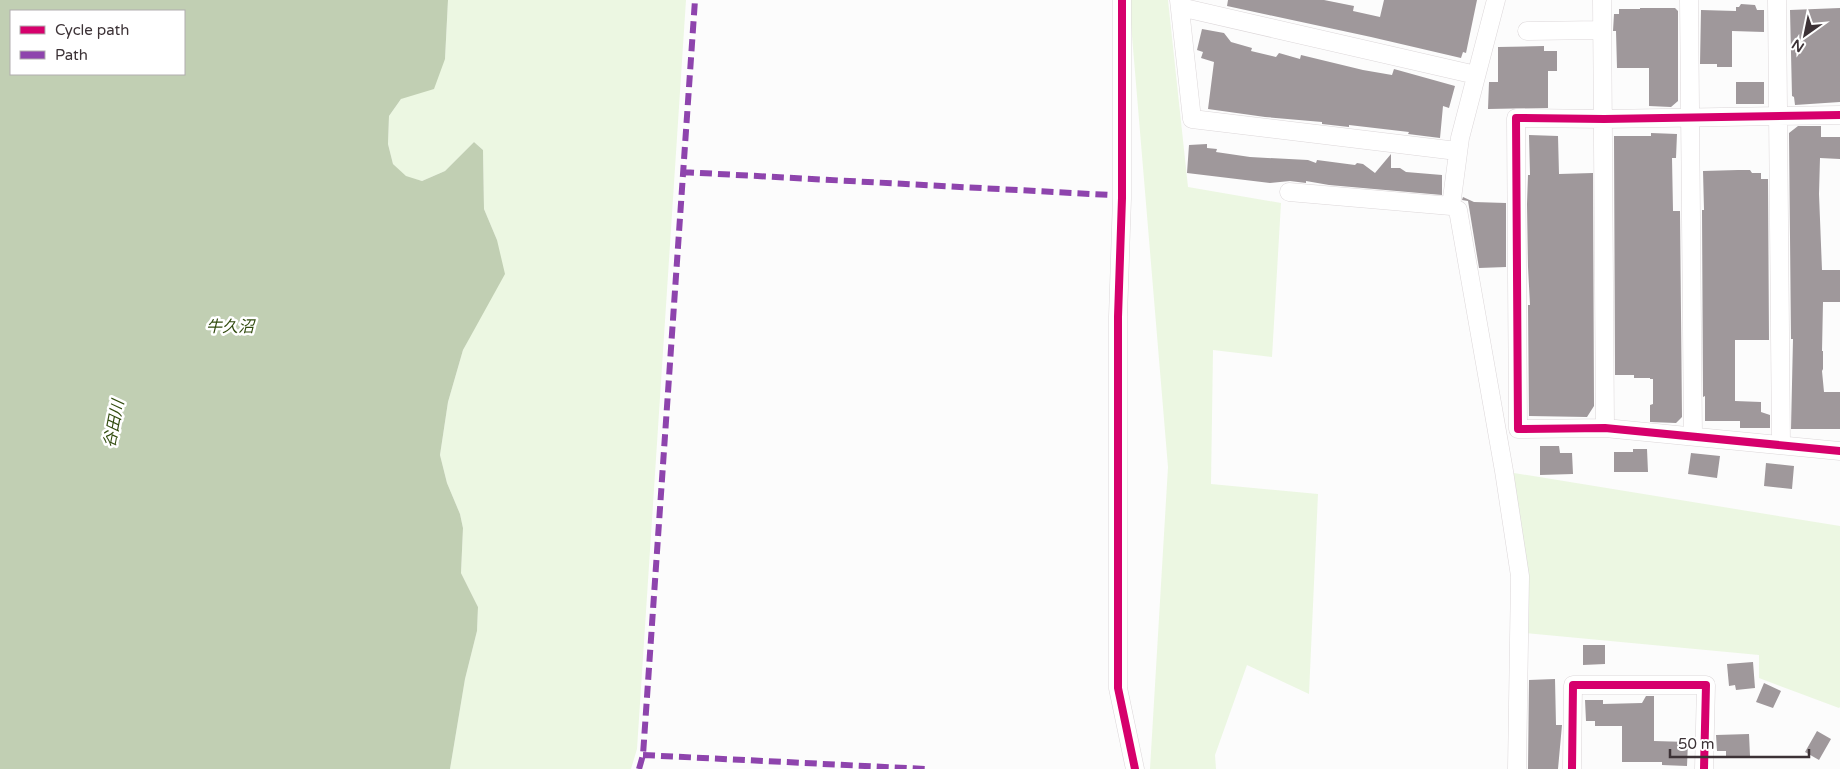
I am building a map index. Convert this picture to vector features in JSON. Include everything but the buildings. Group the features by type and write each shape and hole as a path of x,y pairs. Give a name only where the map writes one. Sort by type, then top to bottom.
{"street":[{"path":"1122,0 1116,197 1118,688 1135,769"},
{"path":"1452,206 1457,151 1496,0"},
{"path":"1602,0 1605,428"},
{"path":"1690,0 1693,436"},
{"path":"1777,0 1781,444"},
{"path":"1457,151 1192,118 1180,3 1476,75"},
{"path":"1527,31 1602,30"},
{"path":"1840,115 1516,118 1518,429 1605,428 1840,451"},
{"path":"1290,192 1452,206 1458,210 1503,462 1520,576 1517,769"},
{"path":"1572,769 1573,684 1583,684 1706,685 1704,769"}],"shaded area":[{"path":"448,0 686,0 637,749 631,769 450,769 465,679 477,631 478,607 461,573 463,528 460,514 447,483 440,455 448,402 463,350 477,322 497,240 484,209 483,150 474,142 445,171 422,181 406,177 393,164 388,144 389,116 401,99 445,59"},
{"path":"1129,0 1168,0 1188,187 1281,203 1272,357 1213,350 1211,484 1318,494 1309,694 1247,665 1215,755 1216,769 1150,769 1168,467"},
{"path":"1508,472 1840,526 1840,707 1759,678 1759,655 1525,633 1529,604"}],"water":[{"name":"牛久沼","path":"0,0 448,0 445,59 434,89 401,99 389,116 388,144 393,164 406,176 422,181 445,171 474,142 483,150 484,209 497,240 505,274 463,350 448,402 440,455 447,483 460,514 463,528 461,573 478,607 477,631 465,679 450,769 0,769"}],"marked path":[{"path":"639,769 643,755 695,0"},
{"path":"682,172 1110,195"},
{"path":"643,755 926,769"}],"cycle path":[{"path":"1122,0 1122,198 1118,317 1118,688 1135,769"},
{"path":"1840,115 1604,119 1516,118 1518,429 1605,428 1840,451"},
{"path":"1572,769 1573,685 1706,685 1704,769"}],"water label":[{"name":"谷田川","path":"114,424"}]}
